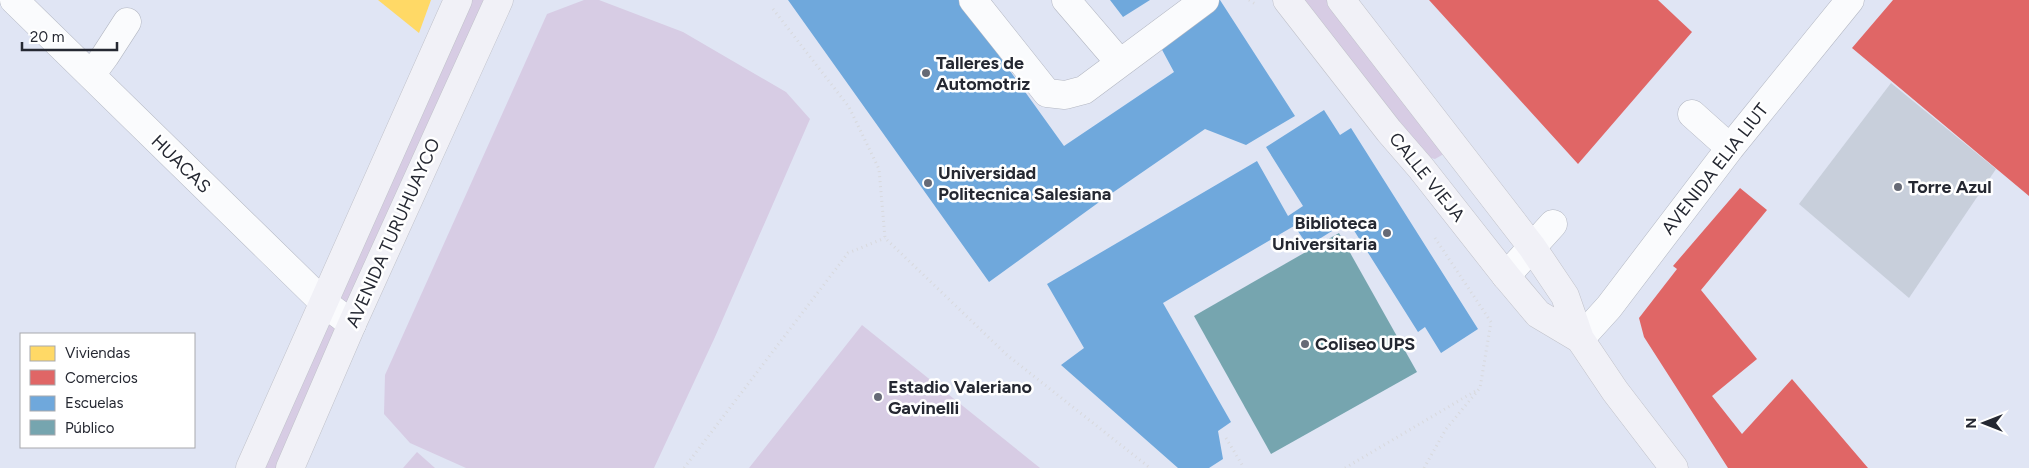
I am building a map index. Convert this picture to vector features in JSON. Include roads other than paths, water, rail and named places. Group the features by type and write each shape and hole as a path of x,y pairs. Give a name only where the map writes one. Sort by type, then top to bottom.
{"main road":[{"name":"AVENIDA TURUHUAYCO","path":"250,468 458,0"},
{"name":"AVENIDA TURUHUAYCO","path":"290,468 352,324 499,0"},
{"name":"CALLE VIEJA","path":"1341,0 1532,247 1565,296 1580,339 1615,390 1674,468"},
{"name":"CALLE VIEJA","path":"1283,3 1538,314 1580,339"}],"street":[{"name":"HUACAS","path":"14,0 324,303 352,324"},
{"path":"973,0 1047,93 1065,95 1084,90 1205,0"},
{"path":"1066,0 1120,63"},
{"name":"AVENIDA ELIA LIUT","path":"1580,339 1609,307 1730,148 1850,0"},
{"path":"90,75 127,22"},
{"path":"1692,114 1730,148"},
{"path":"1506,276 1553,224"}],"place":[{"name":"Talleres de Automotriz","path":"926,73"},
{"name":"Universidad Politecnica Salesiana","path":"928,183"},
{"name":"Torre Azul","path":"1898,187"},
{"name":"Biblioteca Universitaria","path":"1387,233"},
{"name":"Coliseo UPS","path":"1305,344"},
{"name":"Estadio Valeriano Gavinelli","path":"878,397"}]}
